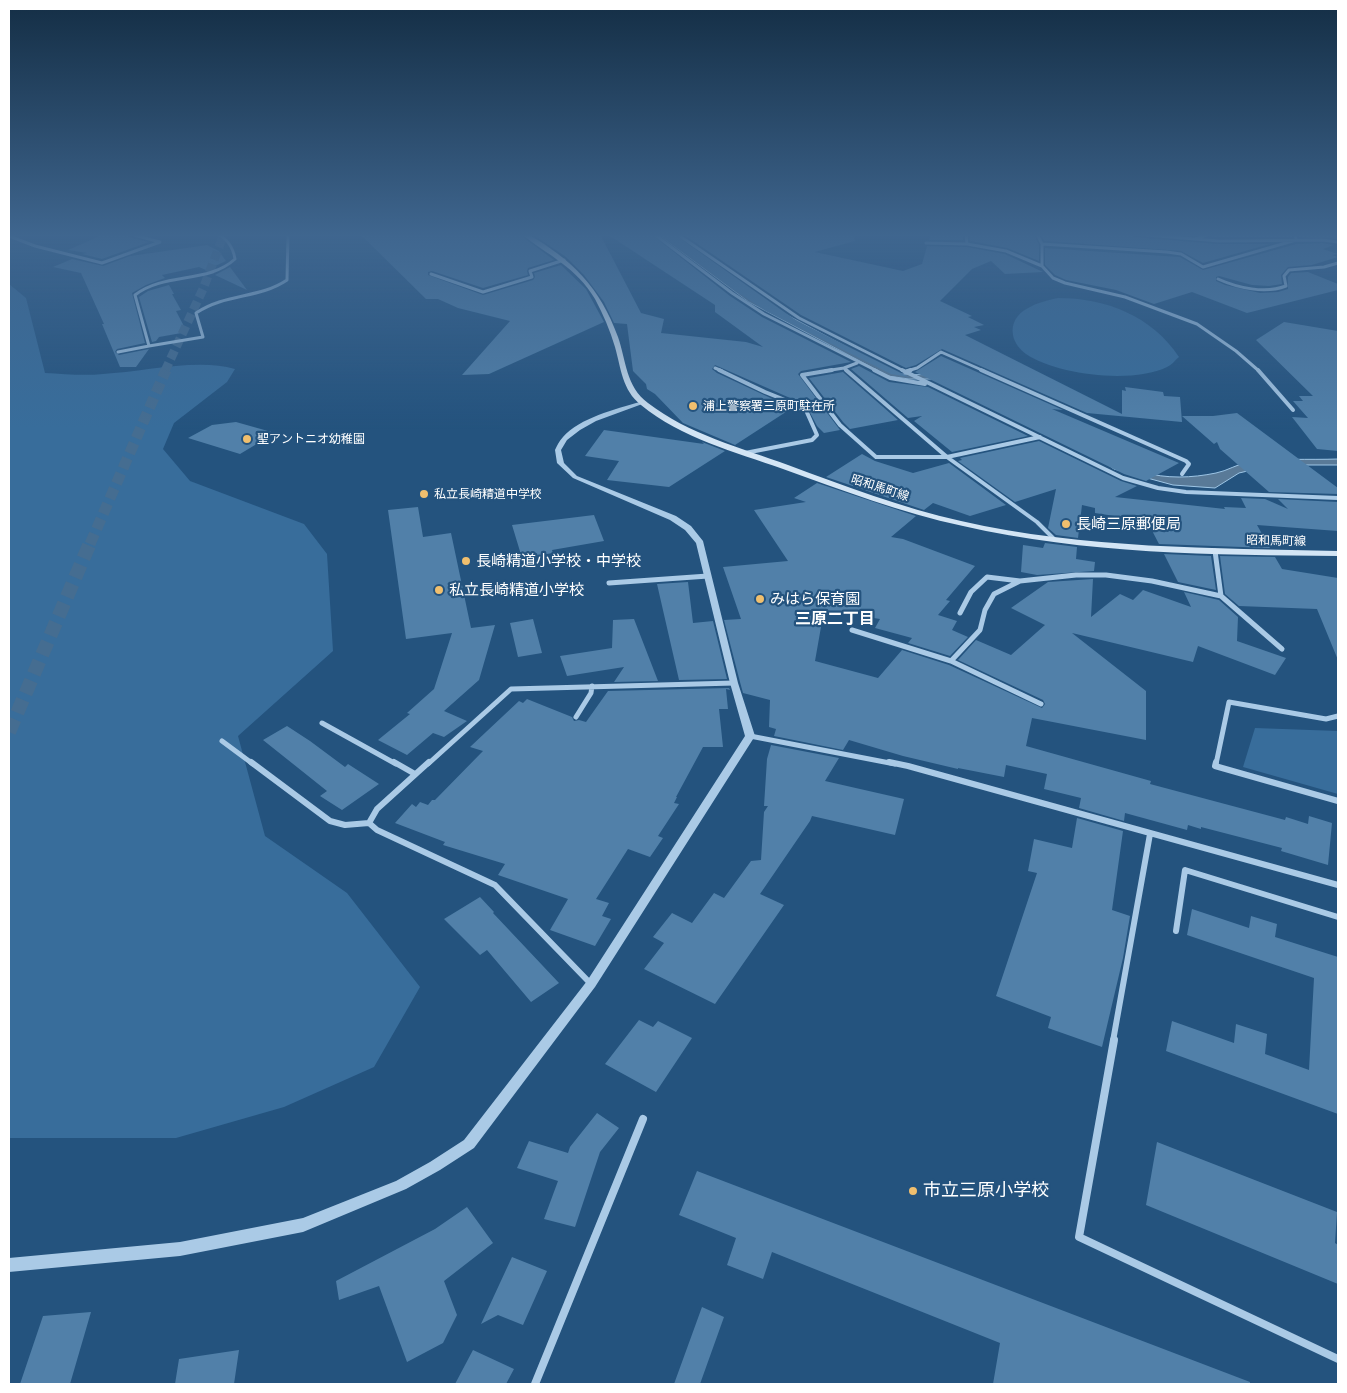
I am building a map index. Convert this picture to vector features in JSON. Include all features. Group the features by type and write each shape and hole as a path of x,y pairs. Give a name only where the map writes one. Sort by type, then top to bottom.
{"main road":[{"name":"昭和馬町線","path":"598,299 604,309 619,351 625,380 642,403 678,424 745,453 839,487 932,516 985,528 1054,540 1106,546 1338,554"}],"street":[{"path":"136,299 149,346"},
{"path":"118,352 203,337 196,313 204,306 221,299"},
{"path":"741,299 764,314 890,378 931,384"},
{"path":"771,299 799,318 999,419 1123,478 1158,488 1186,492 1338,498"},
{"path":"1130,299 1197,324 1236,351 1258,370 1293,410"},
{"path":"906,372 917,368 941,352 1186,461 1189,464 1182,474"},
{"path":"857,362 844,368 802,374 840,425 876,457 947,457 1040,437"},
{"path":"715,368 765,392 805,408 817,435 812,440 745,453"},
{"path":"844,368 854,379 947,457 1037,522 1054,540"},
{"path":"9,1266 180,1248 303,1225 401,1184 435,1166 469,1144 591,984 750,736 734,683 700,543 688,528 653,509 575,477 558,459 558,450 564,439 584,423 611,412 642,403"},
{"path":"1215,551 1222,596"},
{"path":"950,661 980,630 991,597 1004,588 1020,581 1054,576 1106,575 1152,581 1222,596 1282,649"},
{"path":"609,583 708,576"},
{"path":"960,613 971,592 987,577 1020,581"},
{"path":"852,630 950,661 1041,704"},
{"path":"369,823 376,808 511,689 734,683"},
{"path":"576,717 592,694 592,686"},
{"path":"1338,716 1326,719 1229,702 1215,766 1338,801"},
{"path":"322,723 415,774"},
{"path":"750,736 908,766 1338,885"},
{"path":"222,741 330,821 345,825 369,823 377,830 495,885 591,984"},
{"path":"1150,834 1079,1237 1338,1358"},
{"path":"1176,931 1185,870 1338,917"},
{"path":"535,1384 643,1119"}],"shaded area":[{"path":"9,299 26,299 45,373 96,375 187,365 220,366 235,369 227,382 174,423 163,449 190,481 304,524 327,554 333,651 238,736 265,836 347,893 420,987 374,1067 284,1107 176,1138 9,1138"},
{"path":"745,299 758,299 897,374 936,375 1143,472 1170,477 1198,476 1220,472 1249,462 1282,460 1338,459 1338,465 1273,465 1239,473 1215,488 1173,485 1114,469 1087,450 933,379 909,379 888,376"},
{"path":"1054,299 1093,301 1126,312 1142,320 1155,330 1179,357 1169,366 1152,372 1115,376 1075,372 1040,361 1026,354 1018,346 1013,335 1013,326 1020,313 1042,302"},
{"path":"1255,728 1338,731 1338,794 1243,767"}],"building":[{"path":"93,299 134,299 145,343 117,349 115,352 119,355 149,349 136,367 120,367 102,324 104,324"},
{"path":"140,299 175,299 181,310 176,311 187,332 159,337 156,341 152,342"},
{"path":"438,299 591,299 604,322 489,374 462,375 510,321 458,308"},
{"path":"602,299 634,299 641,313 664,319 661,333 746,342 763,347 715,312 715,305 706,299 735,299 762,317 851,362 801,371 798,374 840,430 824,433 817,426 806,405 715,365 712,369 717,373 792,408 735,445 683,423 655,394 647,389 646,384 633,371 627,324 614,323"},
{"path":"748,299 766,299 797,321 909,377 891,374 766,311"},
{"path":"778,299 942,299 940,301 972,316 968,317 984,325 974,327 981,330 965,335 1122,414 1122,390 1126,391 1125,387 1163,392 1164,396 1180,397 1182,422 1087,413 942,349 916,365 906,368 801,315"},
{"path":"1140,299 1170,299 1154,304"},
{"path":"1210,299 1302,299 1247,313"},
{"path":"1284,322 1338,331 1338,451 1317,449 1292,417 1308,418 1293,401 1303,401 1299,396 1313,396 1256,340"},
{"path":"941,356 1063,410 1052,409 1179,463 1146,481 1124,474 915,372"},
{"path":"859,366 889,382 928,387 1028,436 952,452 914,421 922,416 908,418 851,369"},
{"path":"843,372 898,420 850,429 809,378"},
{"path":"1237,413 1338,488 1338,494 1269,492 1220,449 1217,442 1214,444 1182,416 1213,416"},
{"path":"236,422 275,433 240,454 188,438 212,425"},
{"path":"604,430 704,444 702,442 725,451 669,487 607,480 619,461 585,456"},
{"path":"1039,441 1121,481 1137,486 1115,497 1225,509 1224,507 1246,508 1241,498 1265,499 1288,509 1278,499 1338,502 1338,531 1257,525 1270,548 1159,544 1147,521 1095,513 1095,508 1082,505 1078,538 1056,535 1048,528 1056,489 1015,502 958,461 962,460 960,458"},
{"path":"862,454 875,461 913,473 949,463 1006,505 970,516 933,503 924,510 826,477"},
{"path":"817,483 916,516 891,537 903,539 975,566 946,600 950,601 938,615 957,621 952,630 968,637 950,656 908,643 912,638 875,628 880,619 824,610 815,661 878,678 902,650 949,665 1042,708 1045,704 1043,700 958,660 976,640 1011,655 1045,625 1011,608 1048,582 1093,579 1091,617 1120,594 1133,600 1143,590 1191,607 1184,592 1219,600 1238,617 1237,641 1286,658 1275,675 1198,646 1193,662 1072,633 1146,691 1146,740 1032,718 1026,746 1151,781 1150,784 1285,820 1286,817 1308,824 1309,816 1332,823 1328,865 1281,851 1282,848 1201,827 1201,829 1188,825 1187,830 1125,813 1124,821 1079,808 1081,798 1044,789 1047,774 1006,765 1004,777 958,769 903,756 849,740 843,750 774,736 776,729 769,727 770,700 743,693 724,620 741,619 723,567 788,561 754,510 806,502 794,498"},
{"path":"418,507 423,537 451,533 471,628 495,625 479,680 444,711 467,721 444,737 433,733 407,755 378,740 410,714 407,713 434,689 452,633 406,639 388,510"},
{"path":"594,515 604,541 552,550 553,553 522,558 512,525"},
{"path":"1045,543 1077,547 1076,559 1095,562 1094,571 1037,575 1021,572 1023,545 1043,548"},
{"path":"1164,554 1211,556 1216,590 1178,582"},
{"path":"1220,556 1275,557 1282,569 1338,578 1338,660 1317,609 1239,606 1225,594"},
{"path":"688,582 693,623 713,621 727,679 679,680 657,584"},
{"path":"533,619 542,653 518,657 510,623"},
{"path":"634,619 658,681 614,682 624,667 567,676 560,656 612,648 613,620"},
{"path":"729,688 730,690 726,689 728,709 719,709 723,747 703,747 676,797 674,803 679,804 658,836 663,838 650,857 628,849 596,899 609,903 602,916 611,919 595,946 550,930 568,899 498,875 505,864 443,845 445,842 395,823 412,804 416,807 420,802 428,805 432,800 435,800 483,751 470,747 519,701 523,703 527,699 572,717 574,721 586,722 608,691"},
{"path":"287,726 345,767 348,764 379,784 342,810 320,796 327,791 263,740"},
{"path":"771,745 839,758 825,781 904,799 895,835 812,816 760,894 784,905 715,1004 644,969 664,943 653,937 672,913 692,923 714,893 724,898 751,861 761,860 764,812 768,806 764,806 767,759"},
{"path":"1077,818 1123,831 1112,910 1130,916 1123,958 1102,1047 1048,1028 1051,1017 996,996 1037,873 1028,871 1034,839 1072,848"},
{"path":"480,897 559,983 531,1002 487,950 480,955 444,919"},
{"path":"1192,909 1249,928 1251,916 1277,924 1275,937 1338,957 1338,1114 1166,1051 1172,1021 1234,1043 1236,1024 1267,1034 1265,1054 1309,1070 1314,978 1187,935"},
{"path":"639,1020 653,1027 658,1021 692,1038 656,1092 605,1064"},
{"path":"597,1113 619,1128 600,1152 575,1227 544,1219 558,1181 517,1168 529,1141 568,1153 570,1147"},
{"path":"1157,1142 1337,1212 1335,1243 1338,1245 1338,1284 1146,1205"},
{"path":"697,1171 1250,1382 1250,1384 993,1384 1000,1343 772,1252 763,1279 727,1265 736,1238 679,1215"},
{"path":"467,1207 493,1243 444,1281 457,1315 443,1343 407,1362 379,1286 339,1300 336,1281 435,1229"},
{"path":"512,1257 547,1271 523,1325 498,1315 481,1324"},
{"path":"702,1307 724,1317 700,1384 674,1384"},
{"path":"91,1312 70,1384 20,1384 43,1316"},
{"path":"239,1350 234,1384 175,1384 179,1359"},
{"path":"473,1350 514,1369 506,1384 455,1384"}],"tunnel":[{"path":"165,371 198,299"},
{"path":"90,544 166,370"},
{"path":"9,732 90,543"}],"place":[{"name":"浦上警察署三原町駐在所","path":"693,406"},
{"name":"聖アントニオ幼稚園","path":"247,439"},
{"name":"私立長崎精道中学校","path":"424,494"},
{"name":"長崎三原郵便局","path":"1066,524"},
{"name":"長崎精道小学校・中学校","path":"466,561"},
{"name":"私立長崎精道小学校","path":"439,590"},
{"name":"みはら保育園","path":"760,599"},
{"name":"市立三原小学校","path":"913,1191"}],"district":[{"name":"三原二丁目","path":"835,619"}]}
